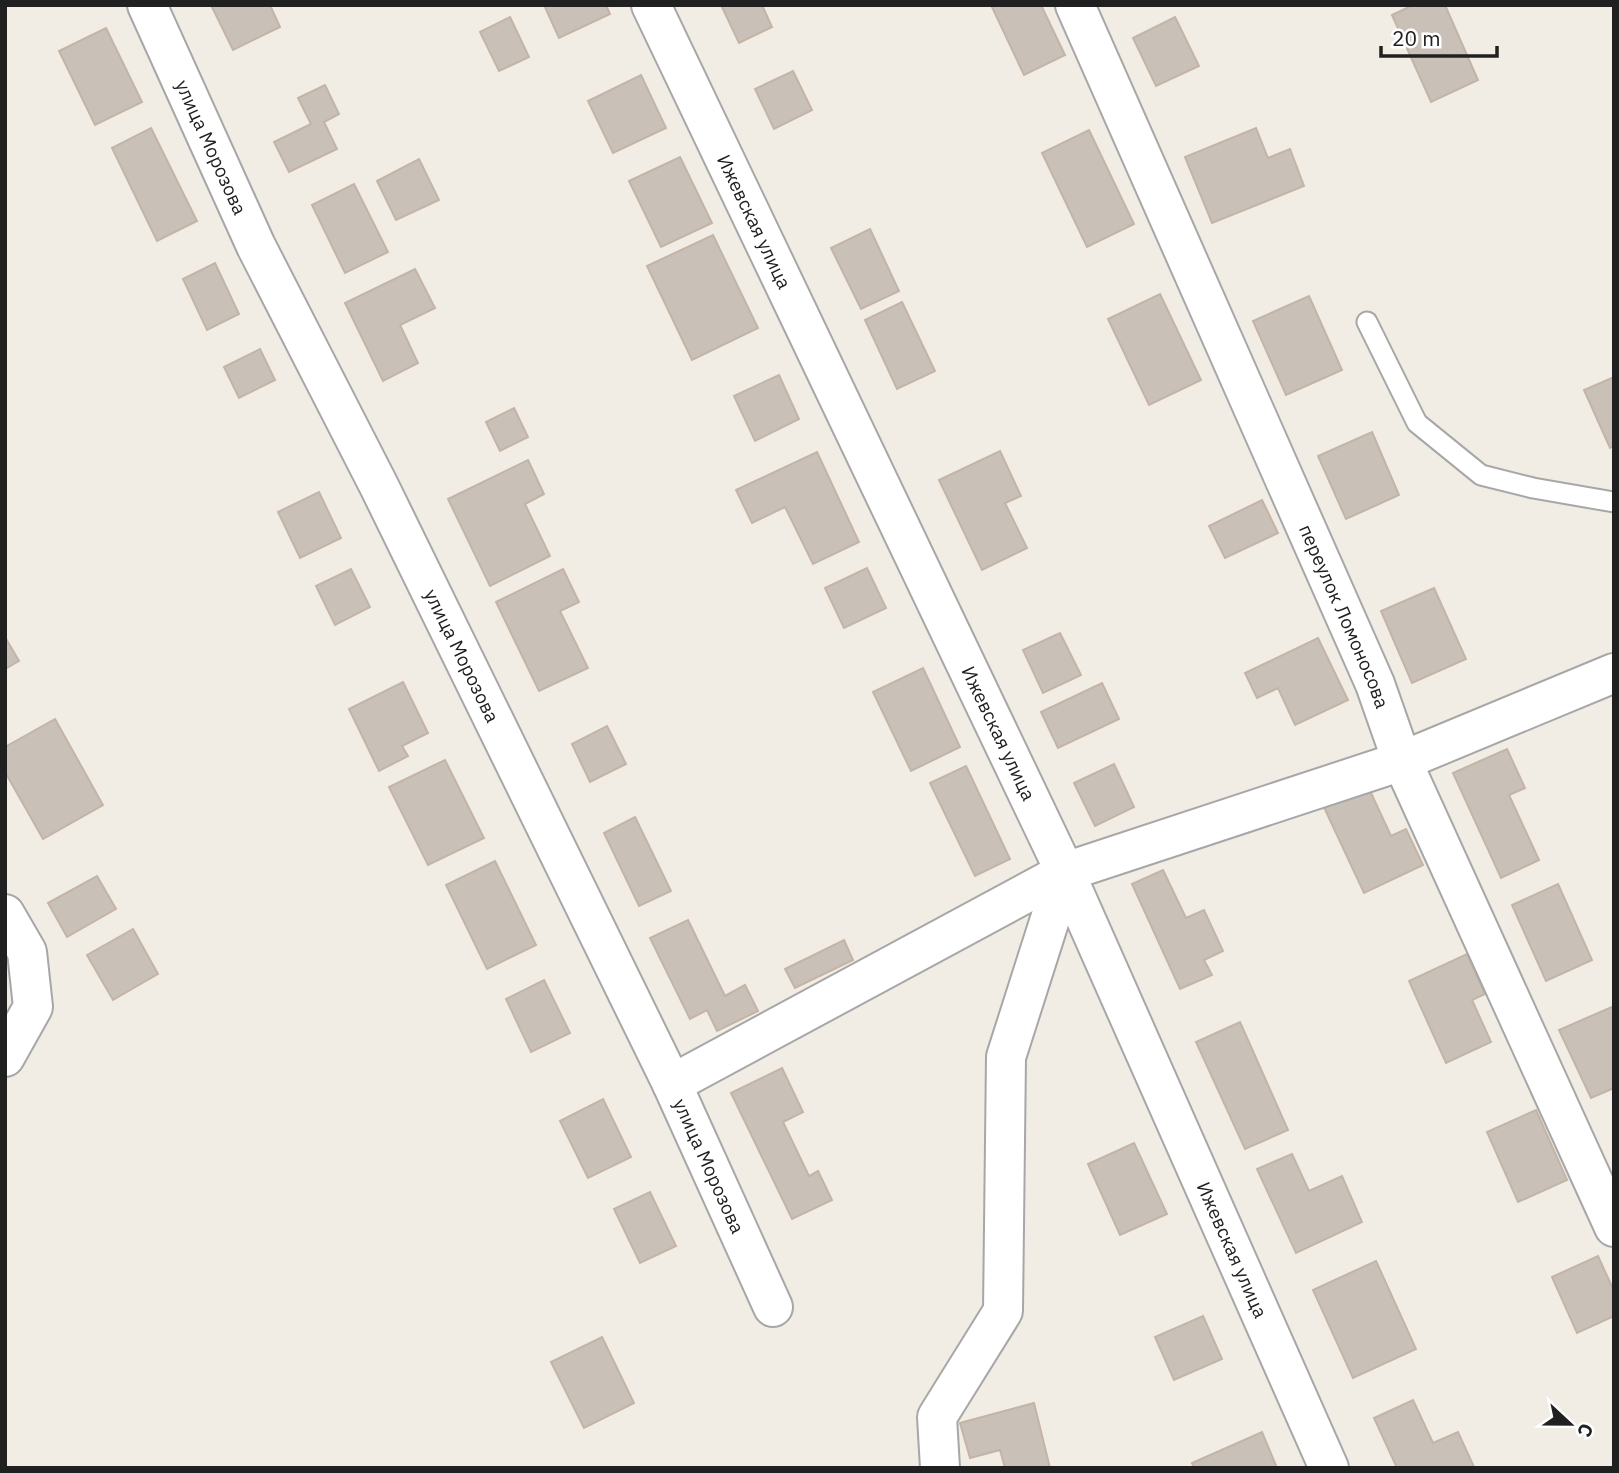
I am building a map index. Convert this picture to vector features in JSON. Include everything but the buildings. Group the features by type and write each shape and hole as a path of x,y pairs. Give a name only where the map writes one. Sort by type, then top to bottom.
{"street":[{"name":"улица Морозова","path":"147,5 256,246 379,486 672,1084 774,1307"},
{"name":"Ижевская улица","path":"651,5 1065,872 1329,1468"},
{"name":"переулок Ломоносова","path":"1075,5 1375,684 1402,761 1614,1227"},
{"path":"672,1084 1065,872 1402,761 1614,673"},
{"path":"940,1468 937,1417 1003,1311 1006,1057 1065,872"},
{"path":"5,914 27,952 33,1007 5,1057"}],"lane":[{"path":"1367,323 1417,422 1481,475 1533,488 1614,502"}]}
